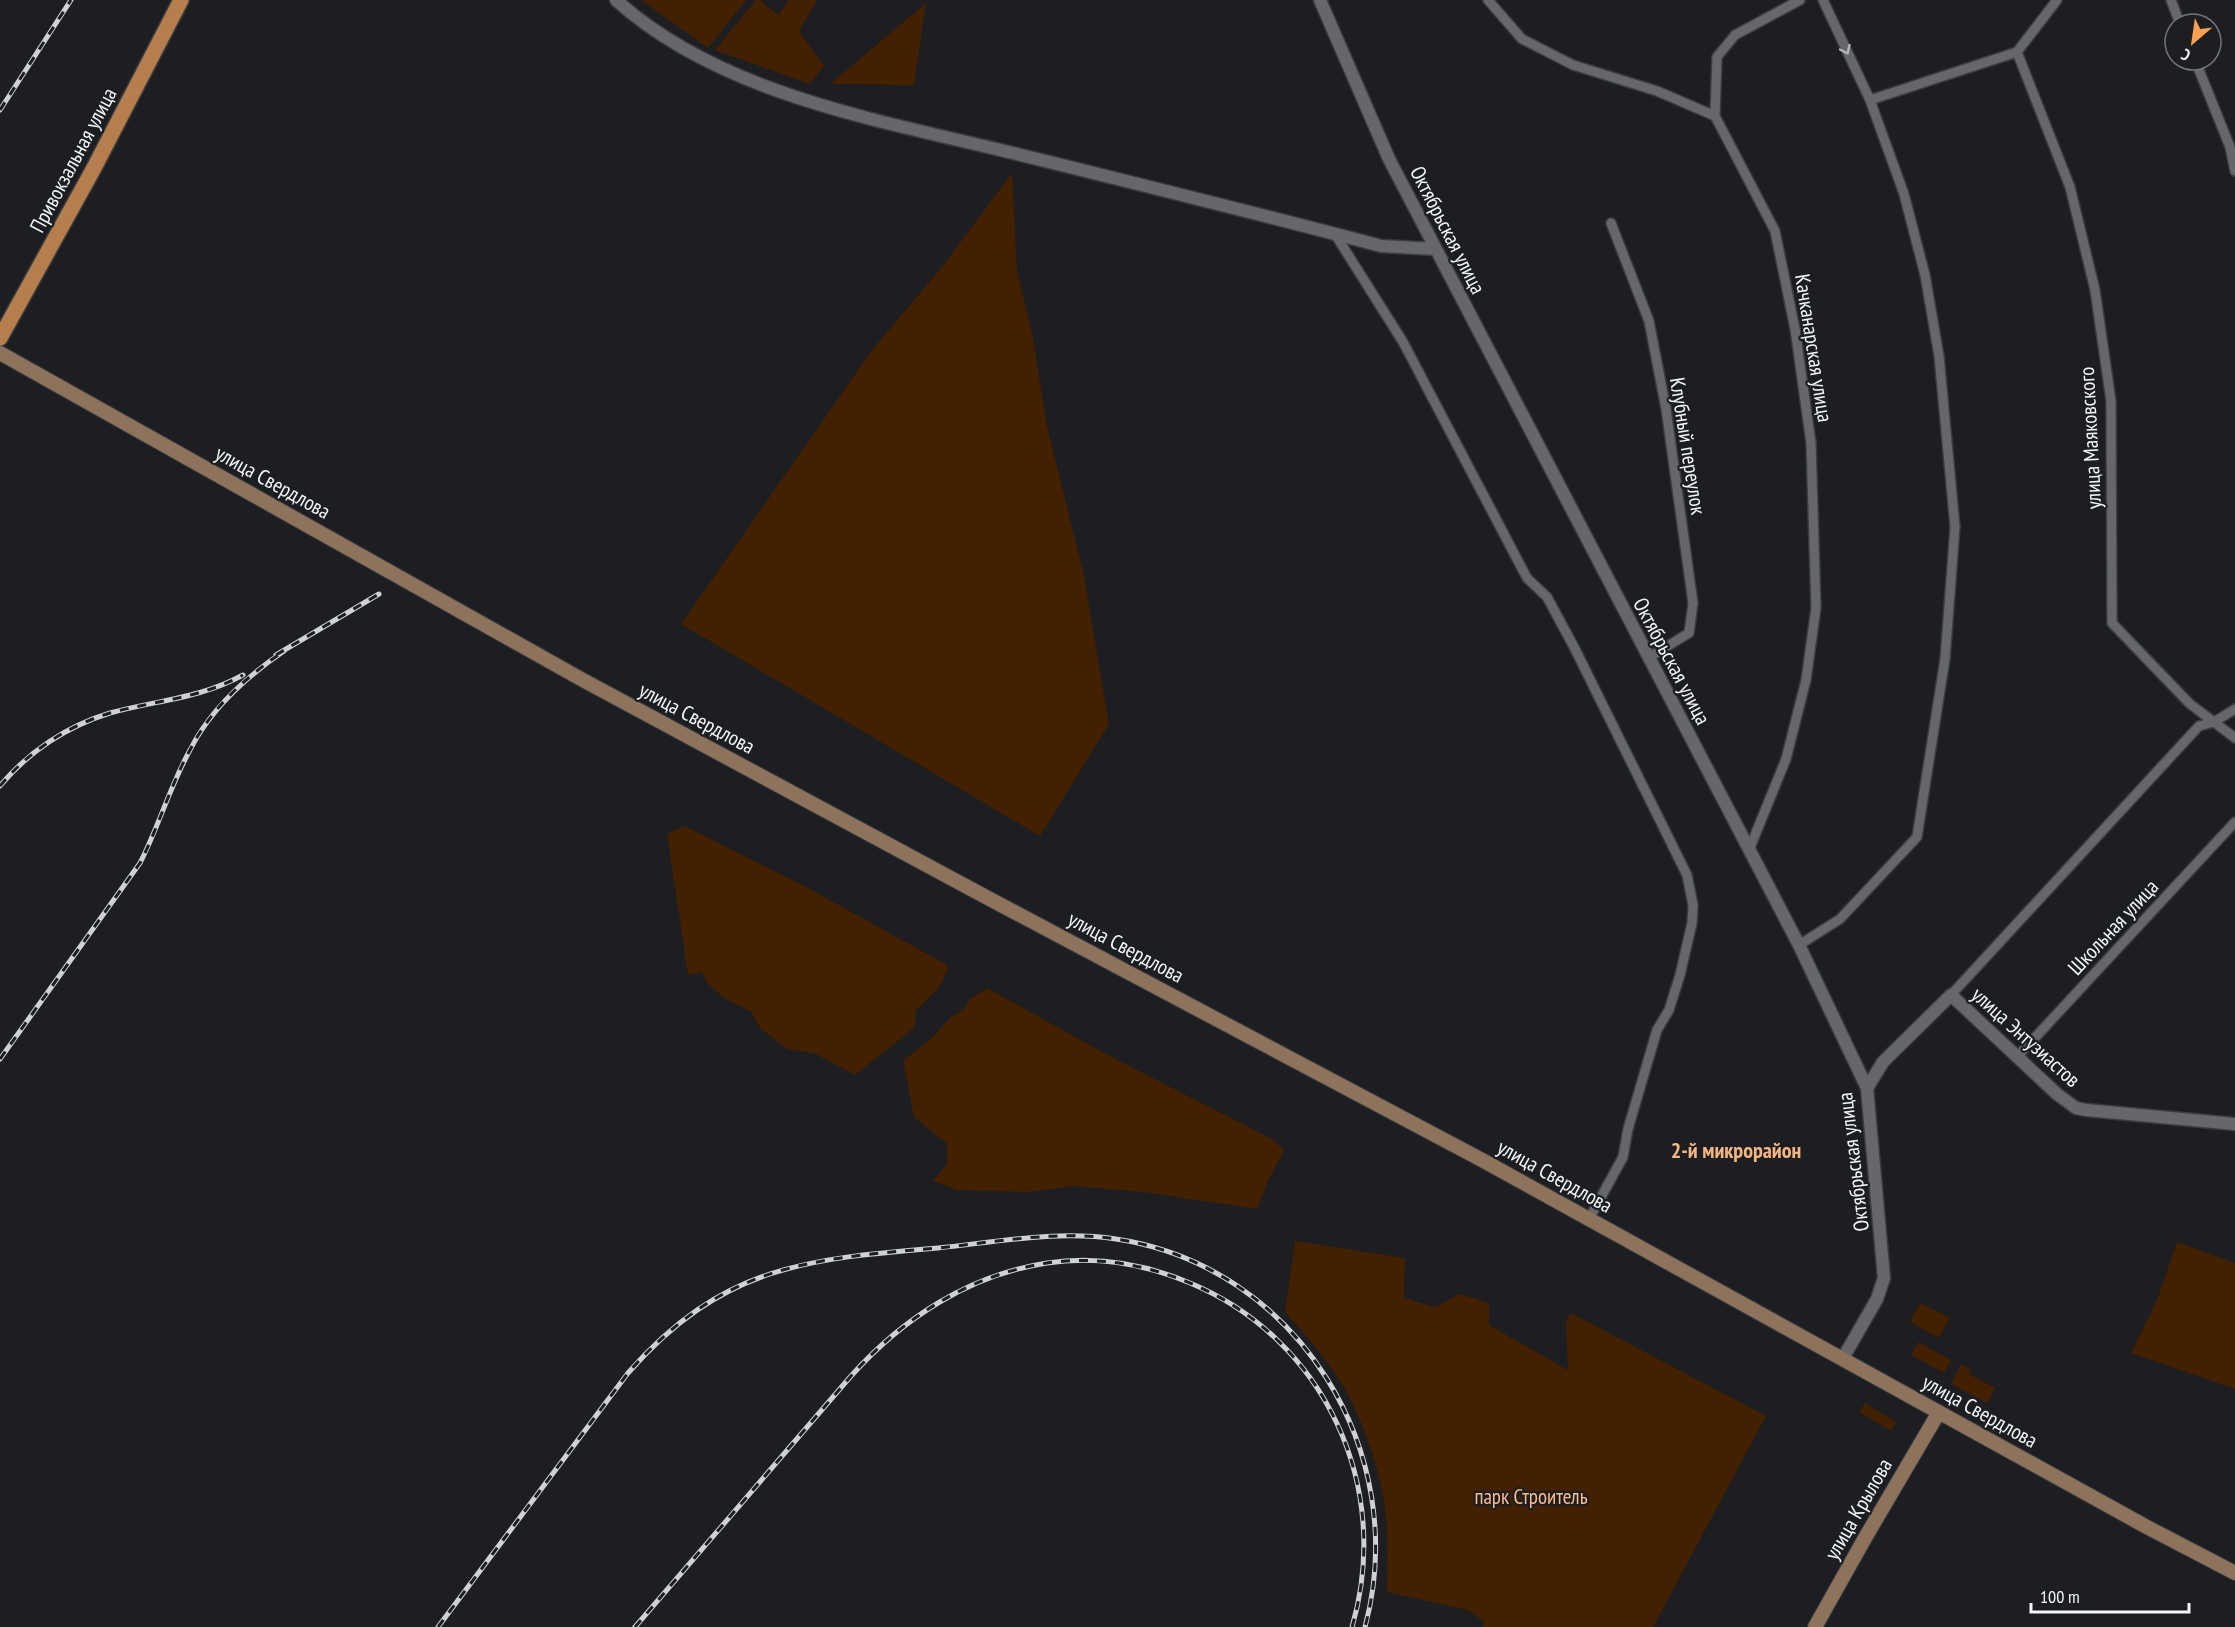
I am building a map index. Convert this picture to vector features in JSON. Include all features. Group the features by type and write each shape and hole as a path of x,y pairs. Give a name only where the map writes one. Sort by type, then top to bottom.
{"main road":[{"name":"Привокзальная улица","path":"0,338 94,168 181,0"},
{"name":"улица Свердлова","path":"0,353 591,685 1589,1219 2135,1521 2235,1573"},
{"name":"улица Крылова","path":"1815,1627 1939,1412"}],"street":[{"path":"616,0 632,15 680,47 730,74 823,105 1381,246 1435,249"},
{"name":"Октябрьская улица","path":"1320,0 1389,159 1799,945 1867,1088 1884,1278 1877,1299 1843,1358"},
{"path":"1488,0 1522,39 1573,64 1657,91 1715,116 1717,57 1735,34 1800,0"},
{"path":"1799,945 1840,919 1917,837 1945,660 1955,527 1939,356 1925,275 1904,194 1870,100 1823,0"},
{"path":"1870,100 2018,52 2057,0"},
{"name":"улица Маяковского","path":"2018,52 2070,187 2095,290 2111,401 2112,623 2190,704 2235,738"},
{"path":"2200,72 2230,147 2235,171"},
{"name":"Качканарская улица","path":"1715,116 1775,231 1795,329 1811,443 1816,608 1806,680 1786,759 1749,850"},
{"name":"Клубный переулок","path":"1611,223 1648,321 1666,409 1693,603 1689,633 1648,658"},
{"path":"1335,234 1403,342 1527,578 1546,597 1552,607 1687,875 1693,905 1692,922 1680,975 1669,1010 1657,1030 1628,1129 1623,1157 1589,1219"},
{"path":"1951,995 2199,726 2214,722 2235,709"},
{"name":"Школьная улица","path":"2017,1057 2235,822"},
{"name":"улица Энтузиастов","path":"1867,1088 1883,1062 1951,995 2057,1094 2076,1108 2235,1124"}],"green space":[{"path":"641,0 746,0 708,48"},
{"path":"756,0 760,0 778,15 789,0 817,0 799,31 824,66 810,84 715,50"},
{"path":"926,3 914,85 830,84"},
{"path":"1012,173 1017,270 1033,338 1047,426 1084,576 1109,724 1040,836 681,624 872,350 942,267"},
{"path":"685,826 808,888 947,965 948,970 938,989 916,1010 914,1028 855,1075 814,1053 787,1049 761,1029 750,1011 724,998 707,983 702,972 688,975 667,834"},
{"path":"987,988 1106,1054 1272,1139 1284,1150 1257,1209 1143,1192 1074,1186 1026,1192 957,1190 933,1181 947,1164 947,1144 914,1117 903,1061 933,1037 950,1018 963,1010 969,1000"},
{"name":"парк Строитель","path":"1295,1241 1405,1258 1404,1298 1435,1307 1460,1294 1489,1303 1489,1325 1568,1370 1566,1322 1571,1313 1766,1416 1653,1627 1483,1627 1484,1622 1468,1610 1387,1592 1386,1514 1373,1455 1359,1417 1336,1374 1285,1312"},
{"path":"2177,1242 2235,1263 2235,1389 2131,1353 2157,1300"},
{"path":"1920,1303 1950,1318 1939,1338 1910,1322"},
{"path":"1918,1342 1951,1360 1944,1373 1911,1355"},
{"path":"1961,1364 1971,1369 1969,1374 1995,1388 1987,1403 1951,1384"},
{"path":"1865,1403 1896,1422 1891,1431 1859,1412"}],"railway":[{"path":"0,110 71,0"},
{"path":"276,655 379,594"},
{"path":"0,1059 140,863 183,764 208,720 243,683 284,651"},
{"path":"0,786 36,751 94,718 194,694 243,675"},
{"path":"438,1627 628,1373 663,1337 697,1310 732,1289 768,1274 806,1264 890,1252 1049,1236 1116,1239 1181,1256 1238,1287 1287,1328 1326,1378 1355,1435 1372,1497 1375,1561 1365,1627"},
{"path":"635,1627 851,1376 893,1336 939,1302 991,1278 1047,1263 1083,1260 1138,1266 1190,1283 1237,1308 1278,1341 1311,1380 1337,1424 1354,1471 1363,1522 1362,1574 1352,1627"}],"district":[{"name":"2-й микрорайон","path":"1736,1150"}]}
